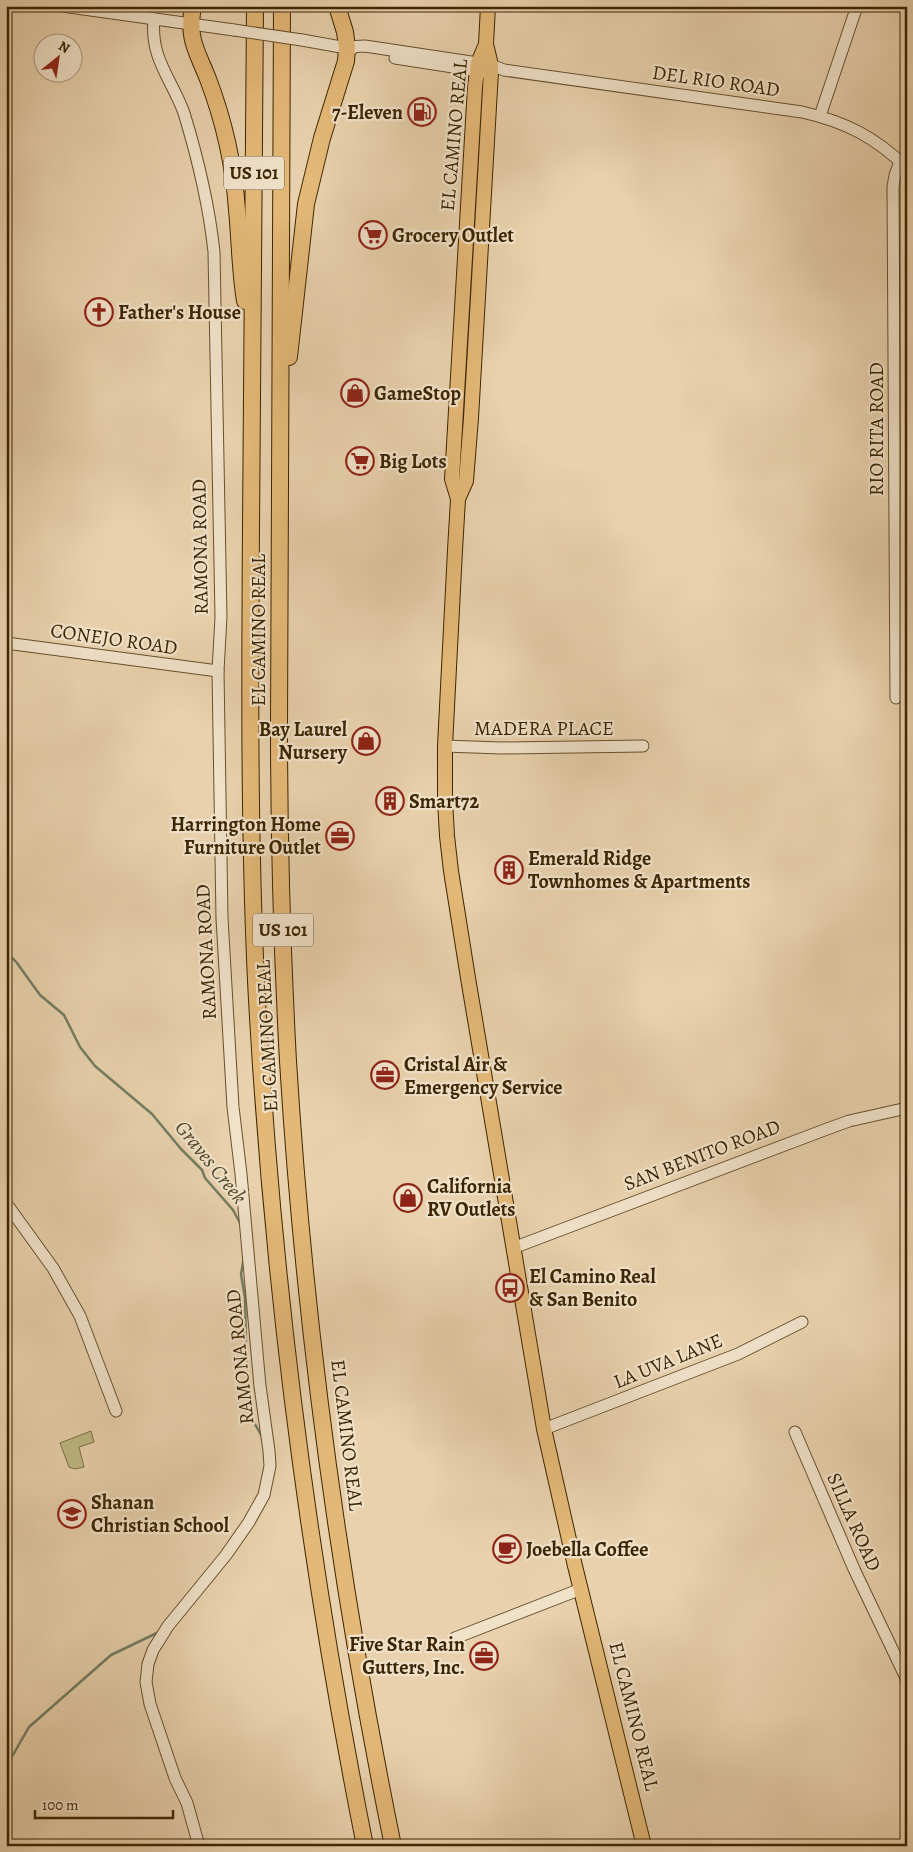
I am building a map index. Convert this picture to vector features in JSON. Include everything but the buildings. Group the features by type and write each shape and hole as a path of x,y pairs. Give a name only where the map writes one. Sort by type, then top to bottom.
{"highway":[{"path":"193,6 190,24 194,48 215,100 227,145 236,199 240,274 252,340"},
{"name":"EL CAMINO REAL","path":"255,6 251,817 256,979 278,1282 300,1460 337,1702 365,1846"},
{"name":"EL CAMINO REAL","path":"282,6 279,827 284,978 295,1159 306,1279 322,1415 342,1562 365,1700 393,1846"},
{"path":"280,432 299,279 306,204 322,138 342,76 347,47 345,32 337,6"}],"main road":[{"name":"EL CAMINO REAL","path":"488,6 486,44 488,68 466,480 458,499 445,746 445,800 451,872 544,1429 644,1846"}],"street":[{"name":"DEL RIO ROAD","path":"62,6 347,47 364,53 488,68 776,108 820,116 835,120 864,134 887,150 903,165"},
{"path":"820,116 857,6"},
{"name":"RAMONA ROAD","path":"154,19 153,37 157,54 182,110 197,157 210,211 214,252 221,617 218,671 222,918 233,1107 241,1174 260,1386 270,1451 270,1466 264,1495 226,1555 168,1626 153,1650 148,1664 146,1682 150,1704 175,1778 187,1803 199,1846"},
{"name":"RIO RITA ROAD","path":"896,698 893,187 895,175 903,165"},
{"name":"CONEJO ROAD","path":"6,643 218,671"},
{"name":"MADERA PLACE","path":"445,746 502,748 643,746"},
{"name":"SAN BENITO ROAD","path":"513,1248 849,1121 907,1108"},
{"path":"6,1202 54,1268 80,1316 116,1411"},
{"name":"LA UVA LANE","path":"544,1429 738,1354 802,1322"},
{"name":"SILLA ROAD","path":"795,1432 854,1569 907,1680"},
{"path":"455,1638 581,1589"}],"shaded area":[{"path":"91,1431 94,1442 79,1447 84,1467 75,1469 69,1467 60,1443"}],"waterway":[{"name":"Graves Creek","path":"6,951 40,995 64,1015 80,1047 95,1066 152,1114 181,1149 202,1170 205,1178 233,1210 240,1223"},
{"name":"Graves Creek","path":"244,1258 241,1274 245,1298 247,1393 252,1419 263,1438"},
{"name":"Graves Creek","path":"6,1767 29,1727 111,1655 159,1632"}],"place":[{"name":"7-Eleven","path":"422,112"},
{"name":"Grocery Outlet","path":"373,235"},
{"name":"Father's House","path":"99,312"},
{"name":"GameStop","path":"355,393"},
{"name":"Big Lots","path":"360,461"},
{"name":"Bay Laurel Nursery","path":"366,741"},
{"name":"Smart72","path":"390,801"},
{"name":"Harrington Home Furniture Outlet","path":"340,836"},
{"name":"Emerald Ridge Townhomes & Apartments","path":"509,870"},
{"name":"Cristal Air & Emergency Service","path":"385,1075"},
{"name":"California RV Outlets","path":"408,1198"},
{"name":"El Camino Real & San Benito","path":"510,1288"},
{"name":"Shanan Christian School","path":"72,1514"},
{"name":"Joebella Coffee","path":"507,1549"},
{"name":"Five Star Rain Gutters, Inc.","path":"484,1656"}]}
